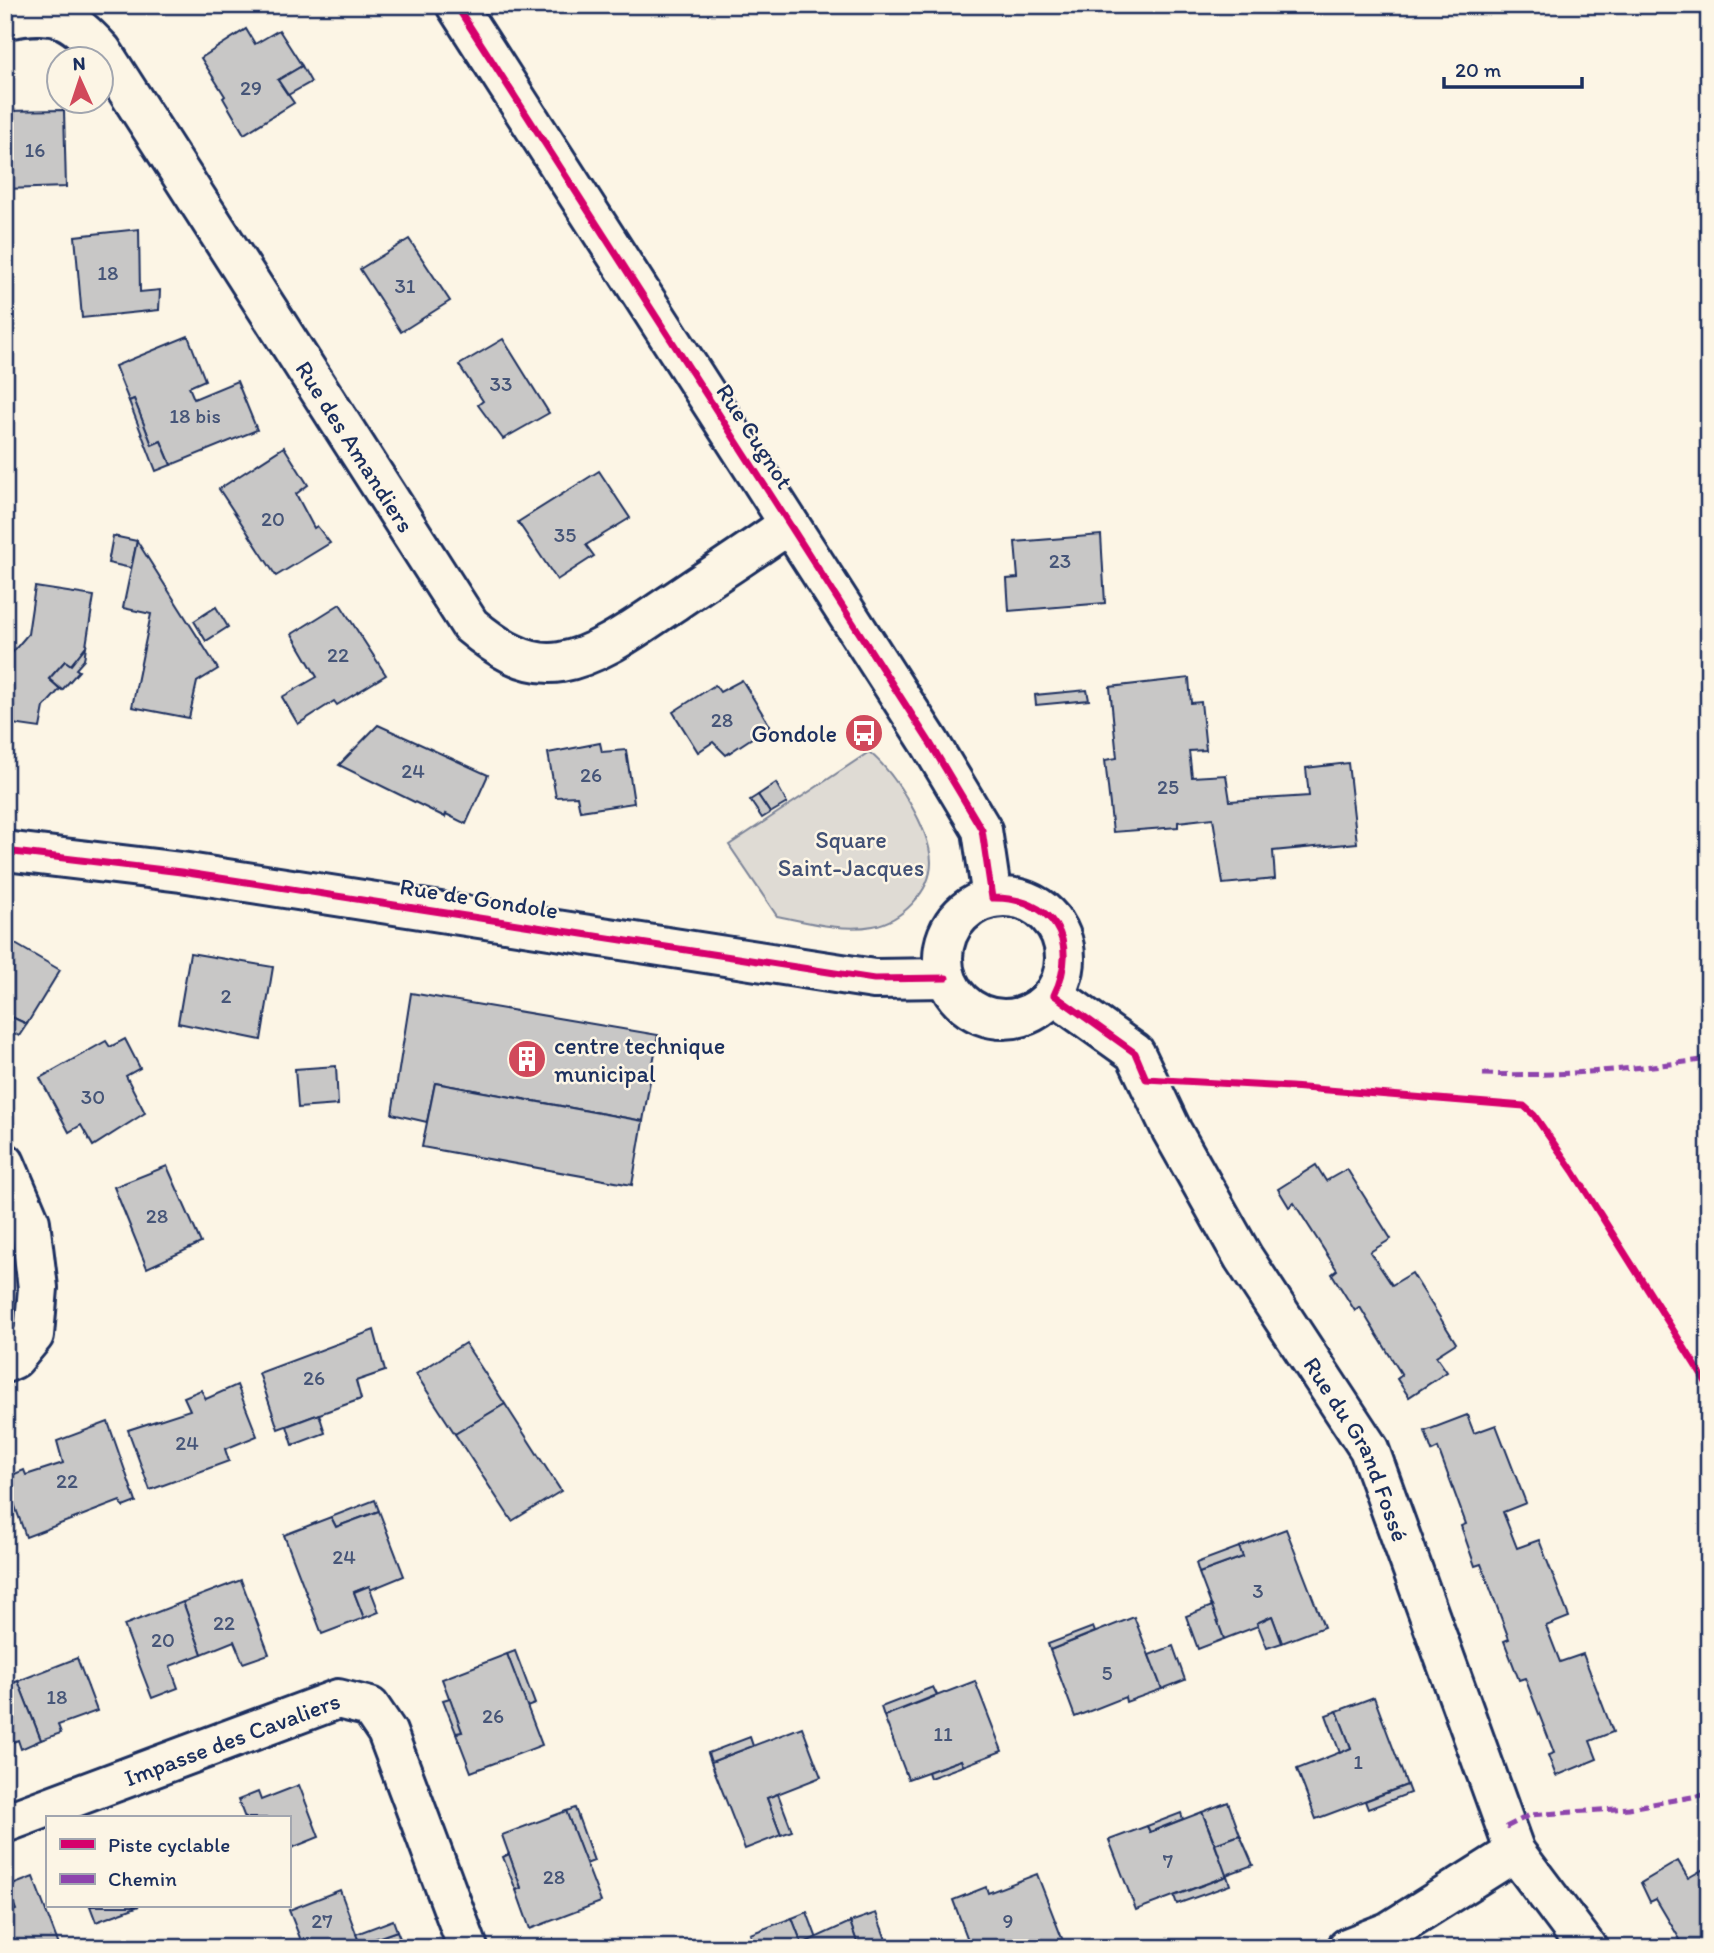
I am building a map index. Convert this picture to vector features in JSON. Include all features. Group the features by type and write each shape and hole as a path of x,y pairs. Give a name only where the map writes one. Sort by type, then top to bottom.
{"street":[{"name":"Rue Cugnot","path":"456,5 930,743 982,830 992,898"},
{"name":"Rue des Amandiers","path":"5,19 38,13 63,17 80,27 102,51 470,625 500,650 532,660 560,663 586,654 637,626 789,524"},
{"name":"Rue de Gondole","path":"5,851 181,872 874,979 946,978"},
{"path":"992,898 1013,898 1033,904 1050,917 1061,935 1066,955 1063,976 1054,995 1038,1010 1017,1018 995,1018 974,1011 957,997 946,978 943,953 951,928 968,909 992,898"},
{"name":"Rue du Grand Fossé","path":"1054,995 1135,1053 1172,1132 1243,1257 1369,1449 1515,1852 1587,1948"},
{"path":"5,1163 30,1222 38,1288 34,1335 14,1359 5,1363"},
{"name":"Impasse des Cavaliers","path":"5,1823 338,1699 370,1707 387,1732 468,1948"},
{"path":"1347,1948 1388,1932 1515,1852"}],"green space":[{"name":"Square Saint-Jacques","path":"869,752 889,773 918,818 931,862 926,884 904,911 873,926 837,927 777,916 729,845"}],"building":[{"path":"246,29 255,44 279,30 302,66 278,80 294,103 244,134 223,98 225,96 201,58"},
{"path":"302,66 311,82 288,95 278,80"},
{"path":"46,110 46,116 64,116 66,187 5,189 5,111"},
{"path":"139,229 140,292 160,290 159,310 82,318 75,236"},
{"path":"409,239 450,301 401,332 360,269"},
{"path":"188,336 205,380 189,387 194,399 237,381 257,430 171,465 161,441 152,445 134,399 129,401 115,366"},
{"path":"503,339 549,413 503,439 478,405 483,401 459,365"},
{"path":"134,399 152,445 161,441 171,465 156,471 129,401"},
{"path":"284,447 308,485 296,494 314,528 317,526 330,543 276,576 219,489"},
{"path":"599,471 630,518 586,545 594,556 557,580 518,522"},
{"path":"1101,535 1105,603 1009,611 1007,579 1018,578 1015,542"},
{"path":"113,536 137,541 131,568 108,563"},
{"path":"137,541 218,669 197,682 189,718 132,707 151,614 123,608"},
{"path":"35,587 94,596 86,646 71,665 65,661 49,679 60,689 44,707 40,728 5,723 5,661 28,634"},
{"path":"340,604 386,675 337,705 334,701 298,724 282,697 317,677 292,634"},
{"path":"216,607 228,627 206,641 194,621"},
{"path":"86,646 84,660 76,669 79,671 62,690 49,679 65,661 71,665"},
{"path":"1189,678 1191,703 1201,702 1206,750 1189,751 1192,777 1226,775 1230,801 1309,796 1306,768 1348,763 1357,843 1273,851 1275,879 1223,884 1213,818 1178,822 1178,827 1113,832 1105,760 1117,758 1110,687"},
{"path":"742,680 770,726 726,755 713,742 698,752 673,712 715,685 720,692"},
{"path":"1087,690 1089,700 1036,705 1035,695"},
{"path":"378,725 488,775 466,824 446,814 445,817 339,765"},
{"path":"600,743 602,752 626,750 634,803 580,811 577,796 556,797 548,753"},
{"path":"776,783 787,803 770,813 758,795"},
{"path":"758,795 770,813 762,818 750,800"},
{"path":"5,938 60,970 27,1024 7,1015 9,1011 5,1008"},
{"path":"190,953 273,967 261,1040 178,1023"},
{"name":"centre technique municipal","path":"411,993 658,1035 643,1121 435,1083 427,1122 392,1114"},
{"path":"5,1008 9,1011 7,1015 27,1024 19,1036 5,1028"},
{"path":"125,1039 140,1068 126,1076 145,1113 93,1146 81,1125 69,1132 40,1078 106,1041 110,1047"},
{"path":"336,1066 338,1105 298,1108 295,1069"},
{"path":"435,1083 643,1121 632,1185 422,1147"},
{"path":"1316,1165 1326,1181 1347,1169 1391,1239 1370,1252 1392,1285 1412,1273 1456,1343 1436,1356 1447,1372 1409,1397 1397,1379 1402,1375 1360,1307 1355,1311 1332,1274 1337,1270 1294,1203 1289,1207 1278,1189"},
{"path":"167,1166 201,1243 147,1268 114,1187"},
{"path":"374,1330 385,1371 356,1381 361,1399 278,1429 259,1373"},
{"path":"465,1343 505,1404 455,1434 416,1374"},
{"path":"237,1385 257,1436 225,1449 229,1461 150,1490 128,1430 190,1410 184,1397 201,1390 206,1399"},
{"path":"505,1404 561,1491 512,1521 455,1434"},
{"path":"319,1414 325,1433 293,1445 287,1426"},
{"path":"1467,1415 1474,1433 1496,1425 1526,1503 1503,1512 1517,1548 1539,1540 1569,1617 1546,1626 1560,1662 1583,1654 1613,1732 1590,1741 1597,1759 1556,1776 1548,1755 1554,1753 1548,1737 1525,1678 1519,1680 1504,1641 1509,1639 1481,1564 1475,1566 1461,1526 1466,1524 1438,1448 1432,1451 1425,1431"},
{"path":"108,1422 136,1502 123,1507 120,1501 26,1537 5,1478 24,1470 26,1475 63,1463 57,1441"},
{"path":"375,1500 379,1511 336,1527 331,1517"},
{"path":"379,1511 404,1576 370,1590 369,1586 354,1592 364,1618 322,1634 284,1535 331,1517 336,1527"},
{"path":"1286,1529 1324,1627 1282,1643 1272,1616 1257,1623 1258,1626 1224,1639 1199,1573 1243,1557 1239,1547"},
{"path":"1239,1547 1243,1557 1199,1573 1196,1563"},
{"path":"241,1580 269,1654 243,1663 234,1641 202,1654 183,1602"},
{"path":"369,1586 379,1612 364,1618 354,1592"},
{"path":"183,1602 202,1654 170,1666 178,1688 152,1698 124,1625"},
{"path":"1212,1606 1224,1639 1198,1649 1186,1616"},
{"path":"1272,1616 1282,1643 1267,1648 1257,1623"},
{"path":"1134,1617 1162,1689 1126,1702 1125,1697 1075,1717 1050,1650"},
{"path":"1093,1627 1095,1632 1050,1650 1048,1644"},
{"path":"1173,1646 1185,1680 1162,1689 1149,1655"},
{"path":"515,1651 535,1704 527,1707 507,1654"},
{"path":"507,1654 542,1745 471,1772 456,1733 462,1732 442,1679"},
{"path":"77,1658 97,1711 58,1725 61,1733 41,1740 18,1681"},
{"path":"18,1681 41,1740 21,1749 18,1740 5,1745 5,1686"},
{"path":"975,1681 1002,1751 963,1766 961,1760 908,1779 884,1716"},
{"path":"933,1687 937,1695 884,1716 881,1707"},
{"path":"1374,1697 1407,1785 1316,1819 1297,1769 1351,1748 1337,1711"},
{"path":"450,1698 462,1732 456,1733 443,1700"},
{"path":"1337,1711 1351,1748 1340,1753 1326,1715"},
{"path":"802,1727 821,1777 767,1798 781,1835 745,1849 711,1762"},
{"path":"750,1737 753,1746 711,1762 708,1753"},
{"path":"961,1760 963,1766 930,1778 928,1772"},
{"path":"299,1785 319,1837 290,1849 290,1816 244,1816 238,1800 258,1792 261,1800"},
{"path":"1407,1785 1410,1793 1368,1809 1365,1801"},
{"path":"778,1794 792,1831 781,1835 767,1798"},
{"path":"1228,1802 1240,1835 1215,1844 1202,1812"},
{"path":"575,1808 594,1861 586,1864 566,1811"},
{"path":"566,1811 601,1902 530,1929 516,1890 521,1888 502,1835"},
{"path":"1202,1812 1227,1876 1136,1910 1109,1840 1147,1826 1150,1832"},
{"path":"1181,1813 1183,1819 1150,1832 1147,1826"},
{"path":"1240,1835 1253,1865 1226,1875 1215,1844"},
{"path":"509,1854 521,1888 516,1890 503,1857"},
{"path":"1678,1861 1688,1878 1709,1866 1709,1948 1685,1948 1656,1899 1650,1902 1641,1883"},
{"path":"1037,1874 1063,1941 1044,1948 971,1948 953,1900 986,1887 988,1893"},
{"path":"1227,1876 1230,1885 1177,1904 1174,1896"},
{"path":"33,1877 60,1948 5,1948 5,1914 16,1910 7,1887"},
{"path":"340,1890 360,1944 397,1931 404,1948 304,1948 289,1910"},
{"path":"91,1908 134,1908 96,1922"},
{"path":"807,1912 817,1939 802,1944 792,1918"},
{"path":"876,1913 888,1945 859,1948 850,1922"},
{"path":"792,1918 802,1944 850,1922 859,1948 756,1948 750,1934"},
{"path":"393,1920 397,1931 360,1944 356,1934"}],"marked path":[{"path":"1483,1074 1596,1071 1709,1059"},
{"path":"1506,1827 1530,1815 1629,1808 1709,1794"}],"cycle path":[{"path":"456,5 930,743 982,830 992,898 1031,905 1045,914 1056,926 1062,940 1064,956 1062,975 1054,995 1135,1053 1146,1079 1291,1087 1524,1106 1534,1115 1573,1171 1709,1387"},
{"path":"5,851 181,872 874,979 946,978"}],"place":[{"name":"Gondole","path":"864,733"},
{"name":"centre technique municipal","path":"527,1059"}]}
